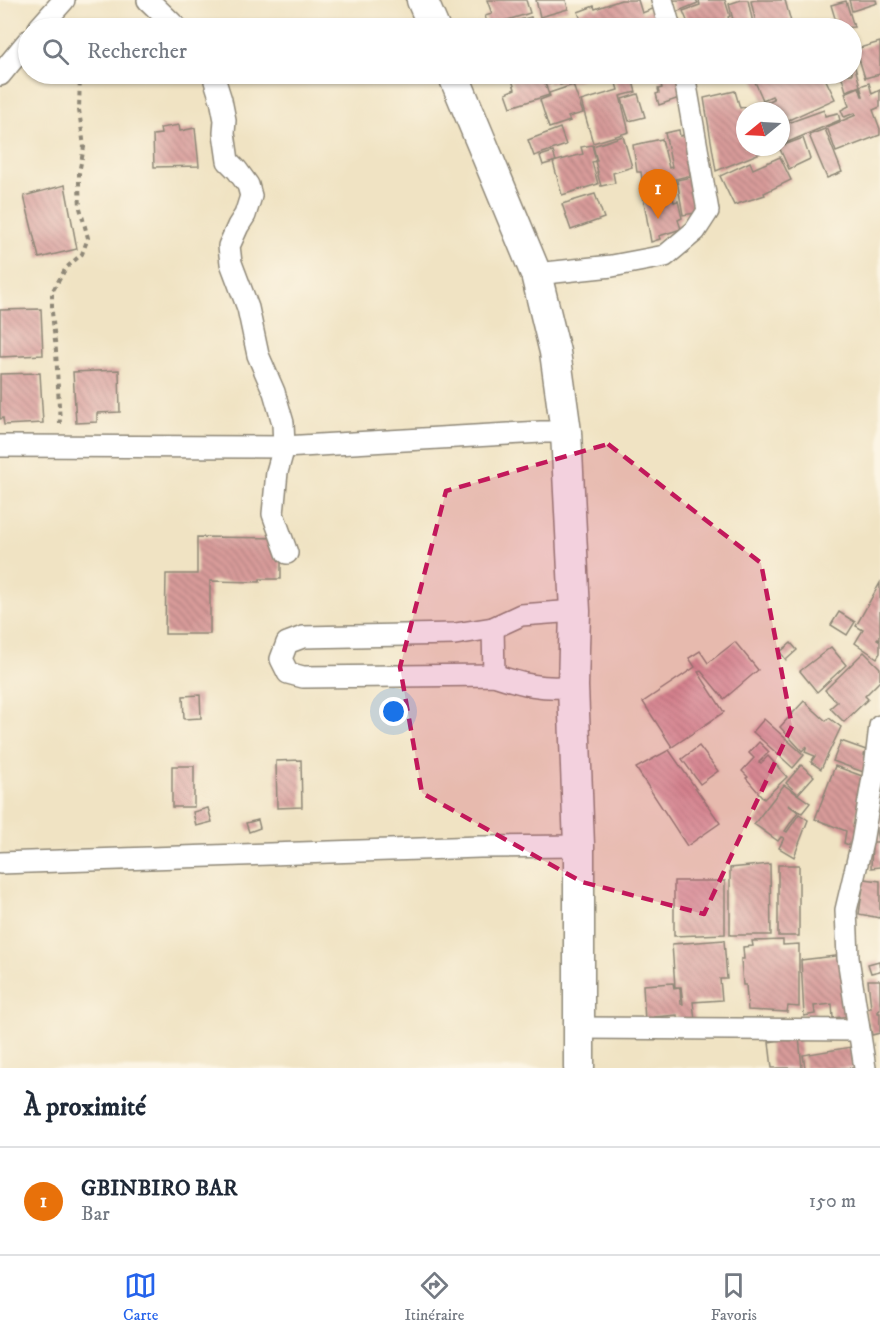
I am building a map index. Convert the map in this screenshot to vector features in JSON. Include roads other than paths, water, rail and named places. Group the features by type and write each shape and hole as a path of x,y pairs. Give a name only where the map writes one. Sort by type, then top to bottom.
{"street":[{"path":"48,18 64,0"},
{"path":"422,0 430,18"},
{"path":"662,0 667,18"},
{"path":"160,4 170,18"},
{"path":"0,75 18,53"},
{"path":"216,84 225,120 224,133 228,160 248,185 251,196 245,215 229,246 231,263 248,308 258,355 283,423 284,447 277,472 273,514 287,553"},
{"path":"457,84 536,274 555,352 554,432 575,611 573,686 579,846 579,1068"},
{"path":"536,274 612,266 665,256 695,231 708,211 686,84"},
{"path":"0,446 284,447 554,432"},
{"path":"573,686 524,685 494,675 303,677 288,673 281,659 287,643 303,637 455,634 494,628 521,615 575,611"},
{"path":"494,628 494,675"},
{"path":"865,1068 848,958 846,910 862,842 880,726"},
{"path":"0,863 480,847 579,846"},
{"path":"578,1028 859,1030"}],"place":[{"name":"GBINBIRO BAR","path":"658,219"}]}
